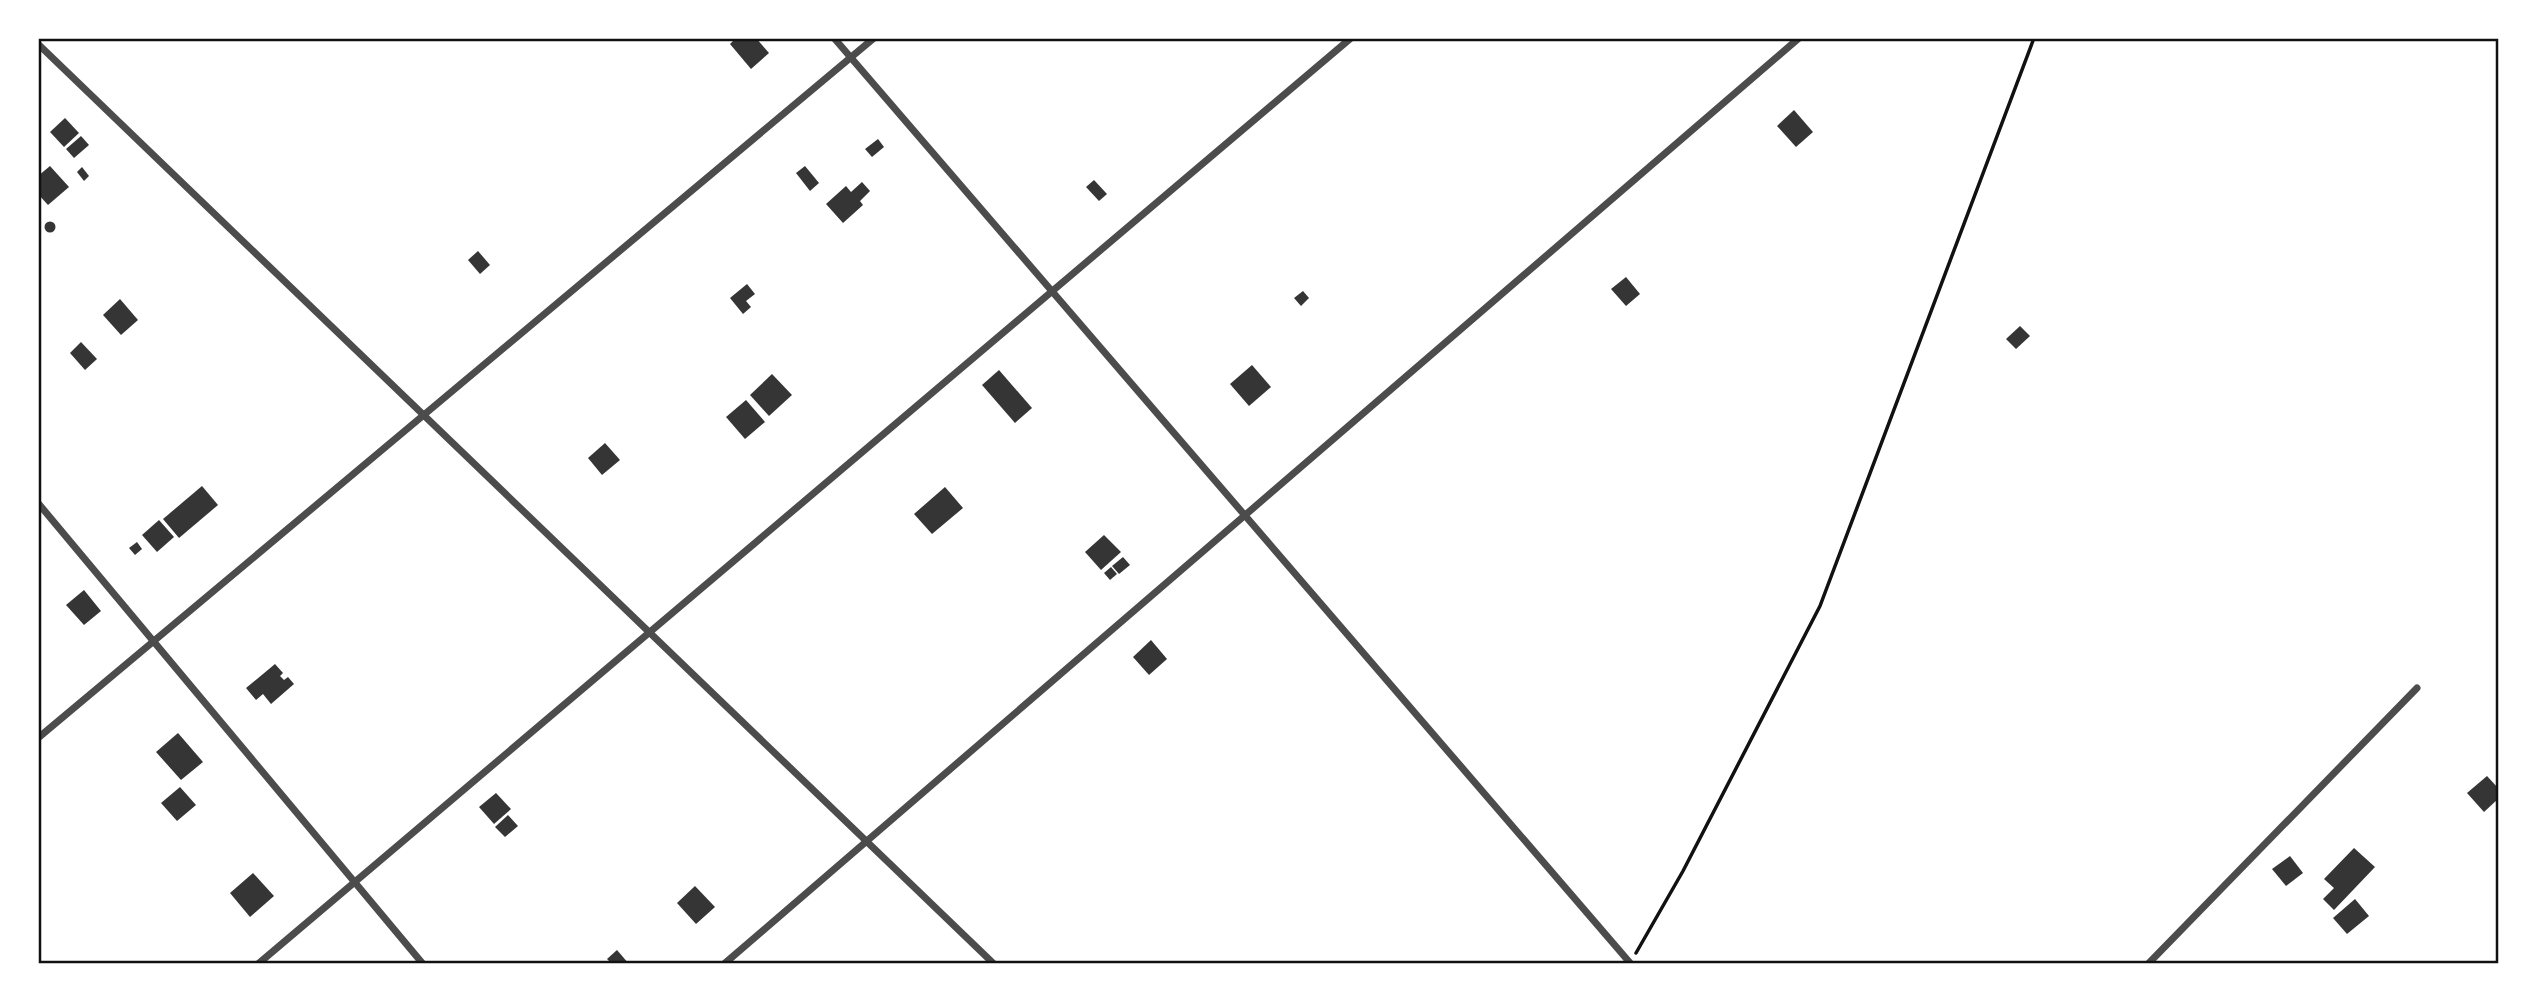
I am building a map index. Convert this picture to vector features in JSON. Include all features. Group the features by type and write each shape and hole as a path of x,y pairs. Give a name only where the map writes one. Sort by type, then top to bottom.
{"street":[{"path":"834,38 1630,963"},
{"path":"38,738 874,38"},
{"path":"258,964 1351,38"},
{"path":"723,964 1800,38"},
{"path":"38,44 995,964"},
{"path":"38,503 423,964"},
{"path":"38,521 47,513"},
{"path":"2148,964 2417,688"}],"path":[{"path":"1630,963 1682,871 1820,606 2034,38"}],"building":[{"path":"736,38 756,38 769,53 751,69 730,44"},
{"path":"1794,110 1813,132 1796,147 1777,126"},
{"path":"65,118 79,133 64,147 50,132"},
{"path":"81,136 89,145 74,158 66,149"},
{"path":"878,139 884,147 872,157 865,149"},
{"path":"50,166 69,187 48,205 38,194 38,176"},
{"path":"805,166 819,183 810,191 796,173"},
{"path":"82,167 89,176 84,181 77,172"},
{"path":"1094,180 1107,194 1099,201 1086,187"},
{"path":"862,182 870,191 860,201 863,205 843,223 826,204 846,186 851,192"},
{"path":"50,222 54,223 54,231 50,232 46,231 45,227 46,223"},
{"path":"478,251 490,265 480,274 468,260"},
{"path":"1626,277 1640,294 1626,306 1611,289"},
{"path":"747,284 755,294 746,301 751,307 743,314 730,298"},
{"path":"1303,291 1309,298 1301,306 1294,298"},
{"path":"120,299 138,320 121,335 103,315"},
{"path":"2020,326 2030,336 2016,349 2006,339"},
{"path":"81,342 97,359 85,370 70,353"},
{"path":"1252,365 1271,387 1249,406 1230,384"},
{"path":"999,370 1032,408 1015,423 982,385"},
{"path":"772,374 792,395 769,416 750,395"},
{"path":"746,400 765,422 745,439 726,417"},
{"path":"605,443 620,460 602,475 588,458"},
{"path":"202,486 218,505 179,538 163,519"},
{"path":"945,487 963,508 932,534 914,514"},
{"path":"159,520 174,537 157,552 142,535"},
{"path":"1104,535 1121,552 1101,570 1085,552"},
{"path":"137,542 142,549 135,555 129,548"},
{"path":"1123,557 1130,565 1119,574 1112,566"},
{"path":"1111,567 1117,574 1110,580 1104,573"},
{"path":"84,590 101,611 84,625 66,605"},
{"path":"1151,640 1167,659 1149,675 1133,657"},
{"path":"275,664 283,673 280,676 284,680 288,677 294,684 271,704 263,694 256,700 246,688"},
{"path":"178,733 203,762 181,780 156,752"},
{"path":"2487,776 2498,788 2498,799 2484,812 2467,793"},
{"path":"180,787 196,805 177,821 161,803"},
{"path":"496,793 511,809 494,824 479,807"},
{"path":"508,815 518,826 505,837 495,827"},
{"path":"2354,848 2375,867 2334,910 2323,899 2334,888 2324,879"},
{"path":"2290,856 2303,873 2286,886 2272,869"},
{"path":"253,873 274,896 250,917 230,893"},
{"path":"695,886 715,907 696,924 677,903"},
{"path":"2355,899 2369,916 2347,934 2333,918"},
{"path":"617,950 629,964 612,964 607,959"}]}
